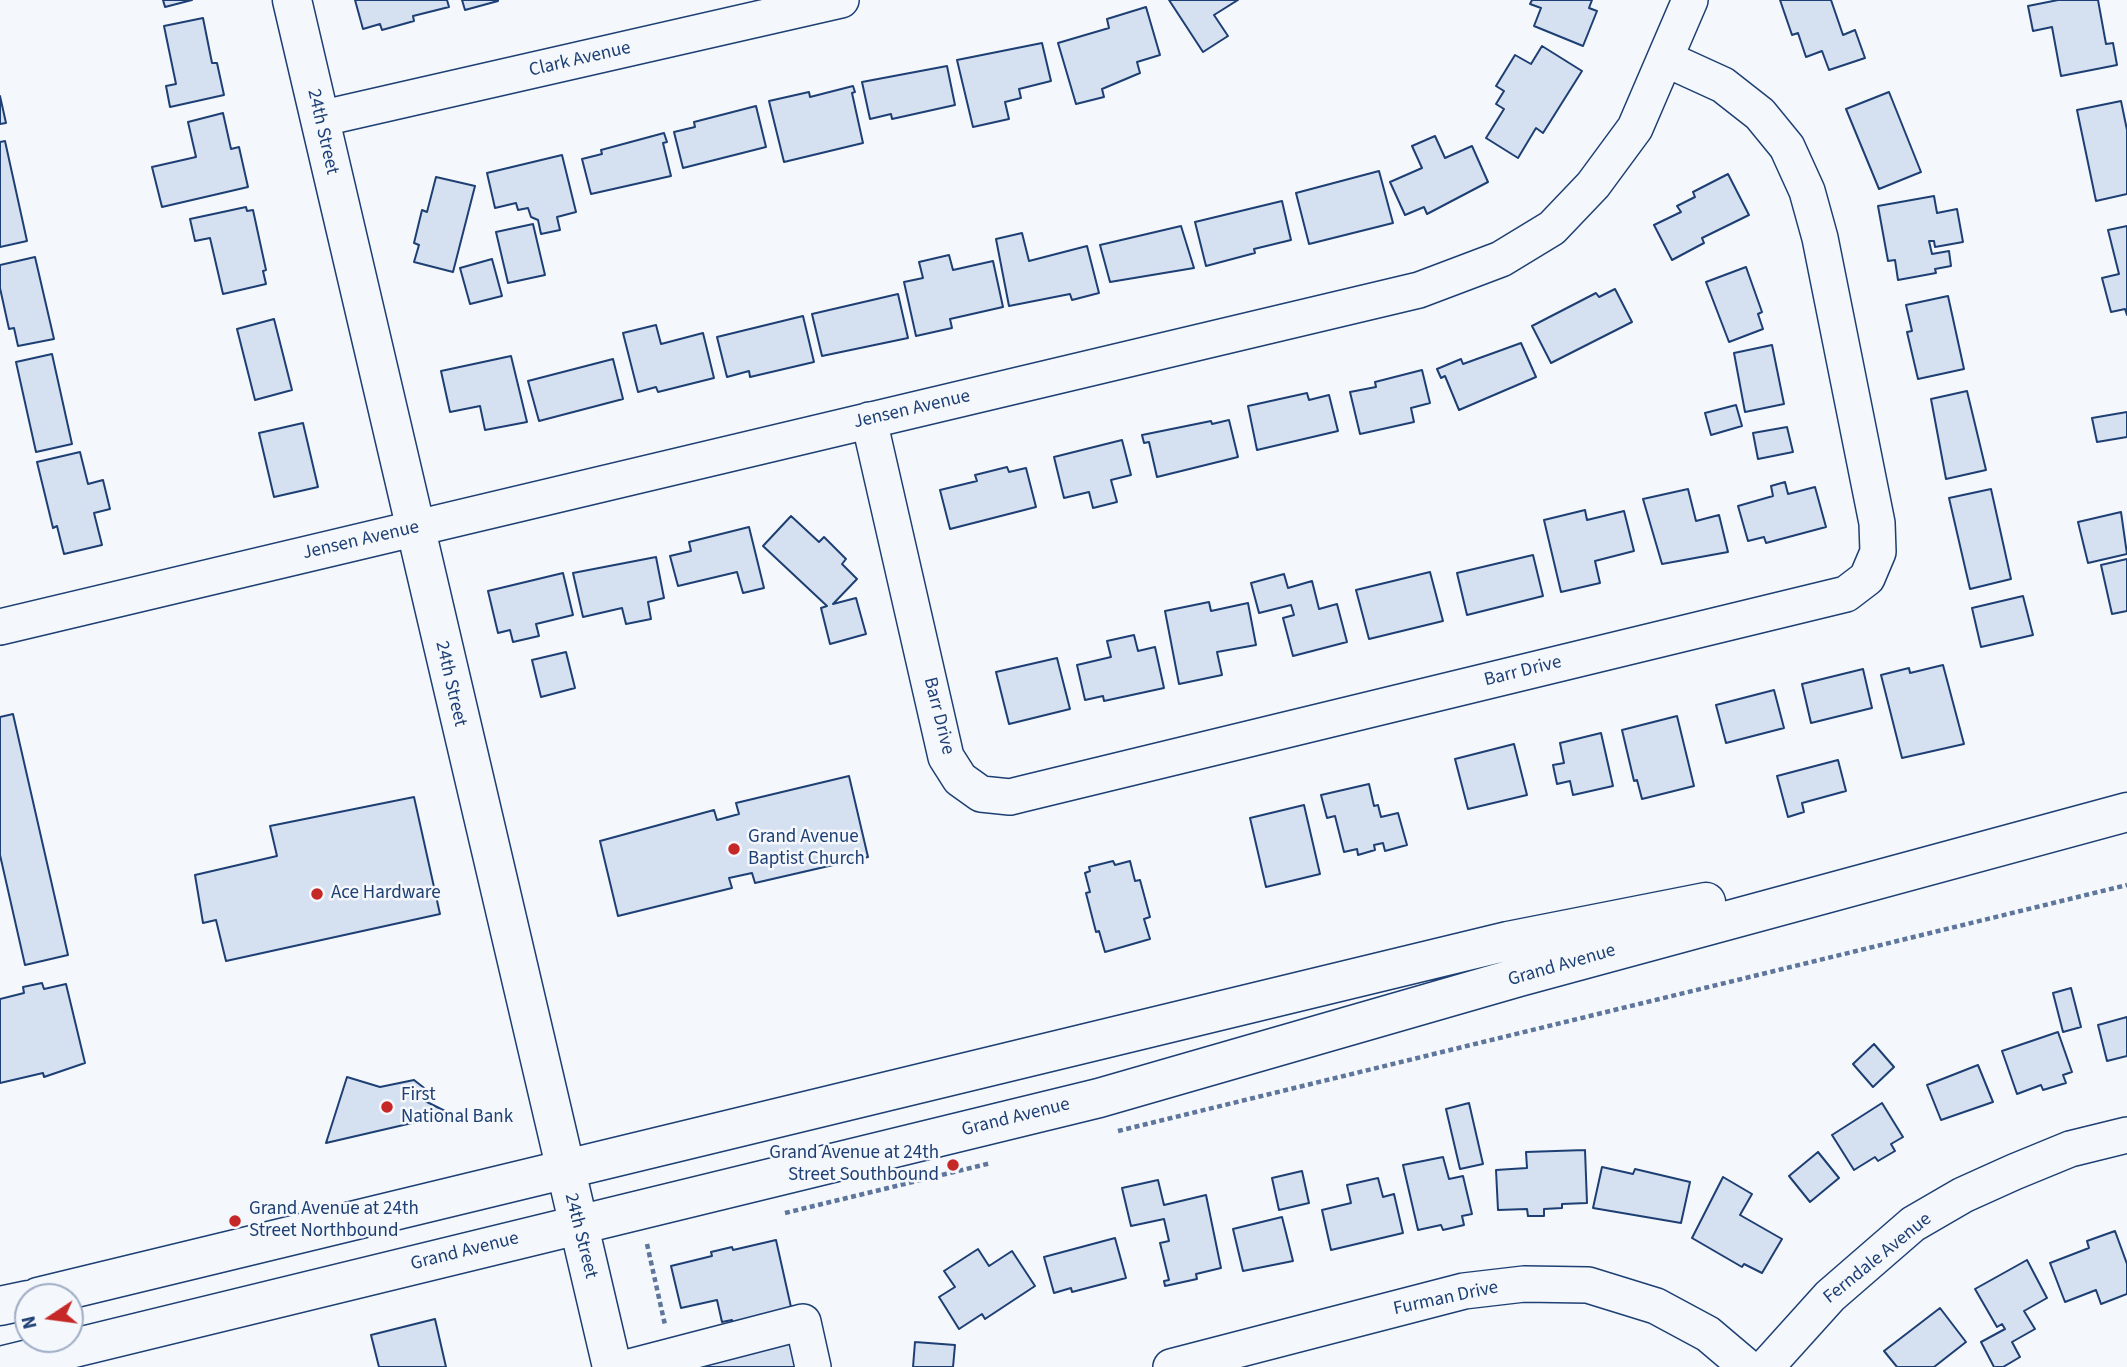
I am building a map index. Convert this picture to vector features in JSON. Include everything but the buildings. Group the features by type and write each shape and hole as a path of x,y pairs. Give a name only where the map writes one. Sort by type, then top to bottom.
{"main road":[{"name":"24th Street","path":"292,0 612,1367"},
{"name":"Grand Avenue","path":"0,1366 1099,1098 2024,838 2127,812"},
{"name":"Grand Avenue","path":"84,1286 1508,941 2024,838"}],"street":[{"name":"Clark Avenue","path":"319,120 841,0"},
{"name":"Jensen Avenue","path":"0,627 1419,290 1501,258 1552,228 1594,186 1635,128 1667,59 1690,0"},
{"name":"Barr Drive","path":"869,420 946,757 960,779 981,794 1010,797 1846,594 1867,578 1878,552 1877,523 1820,238 1807,191 1787,147 1760,114 1723,85 1667,59"},
{"name":"Ferndale Avenue","path":"1766,1367 1830,1296 1913,1224 1963,1195 2014,1172 2070,1149 2127,1135"},
{"name":"Furman Drive","path":"1171,1367 1464,1291 1524,1284 1588,1285 1656,1306 1707,1334 1747,1367"},
{"path":"630,1367 803,1321 813,1367"}],"path":[{"path":"1116,1132 2127,886"},
{"path":"772,1216 996,1162"},
{"path":"660,1241 647,1244 672,1355"}],"place":[{"name":"Grand Avenue Baptist Church","path":"734,849"},
{"name":"Ace Hardware","path":"317,894"},
{"name":"First National Bank","path":"387,1107"},
{"name":"Grand Avenue at 24th Street Southbound","path":"953,1165"},
{"name":"Grand Avenue at 24th Street Northbound","path":"235,1221"}]}
